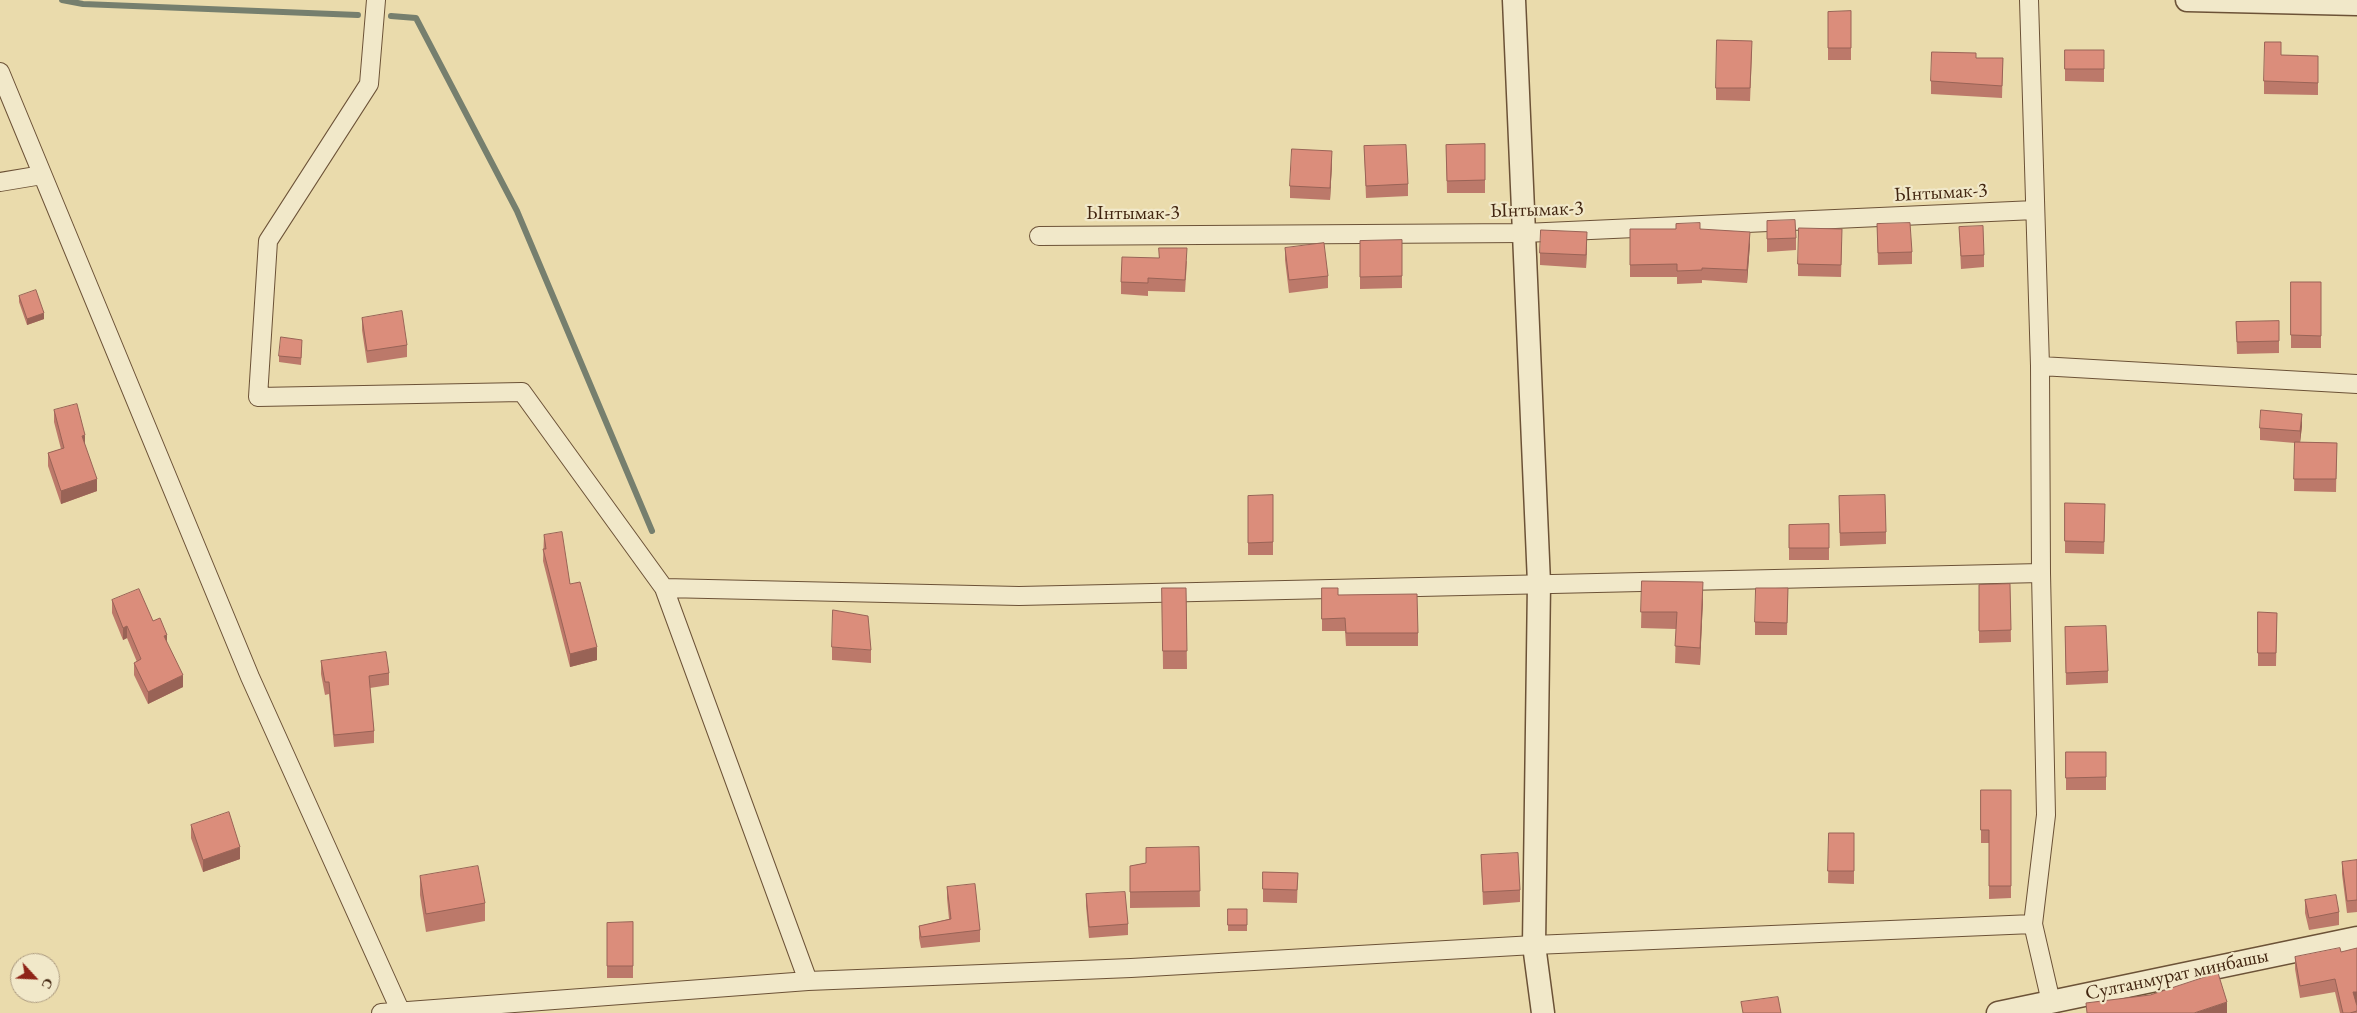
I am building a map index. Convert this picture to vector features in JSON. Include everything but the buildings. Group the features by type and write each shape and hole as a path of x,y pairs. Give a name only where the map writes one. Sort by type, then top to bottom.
{"street":[{"path":"376,0 368,84 268,241 258,397 522,392 664,588 808,981"},
{"path":"1514,0 1539,583 1534,945 1543,1013"},
{"path":"2029,0 2040,366 2041,573 2046,815 2033,924 2051,1002"},
{"path":"2187,0 2357,4"},
{"path":"0,72 246,668 400,1010"},
{"path":"0,182 42,175"},
{"name":"Ынтымак-3","path":"1039,236 1524,232 2036,210"},
{"path":"2040,366 2357,384"},
{"path":"664,588 1019,596 2041,573"},
{"path":"381,1013 400,1010 808,981 1121,968 1534,945 2033,924"},
{"name":"Султанмурат минбашы","path":"1998,1013 2357,938"}],"waterway":[{"path":"62,0 83,4 358,15"},
{"path":"391,16 416,18 517,211 652,531"}]}
